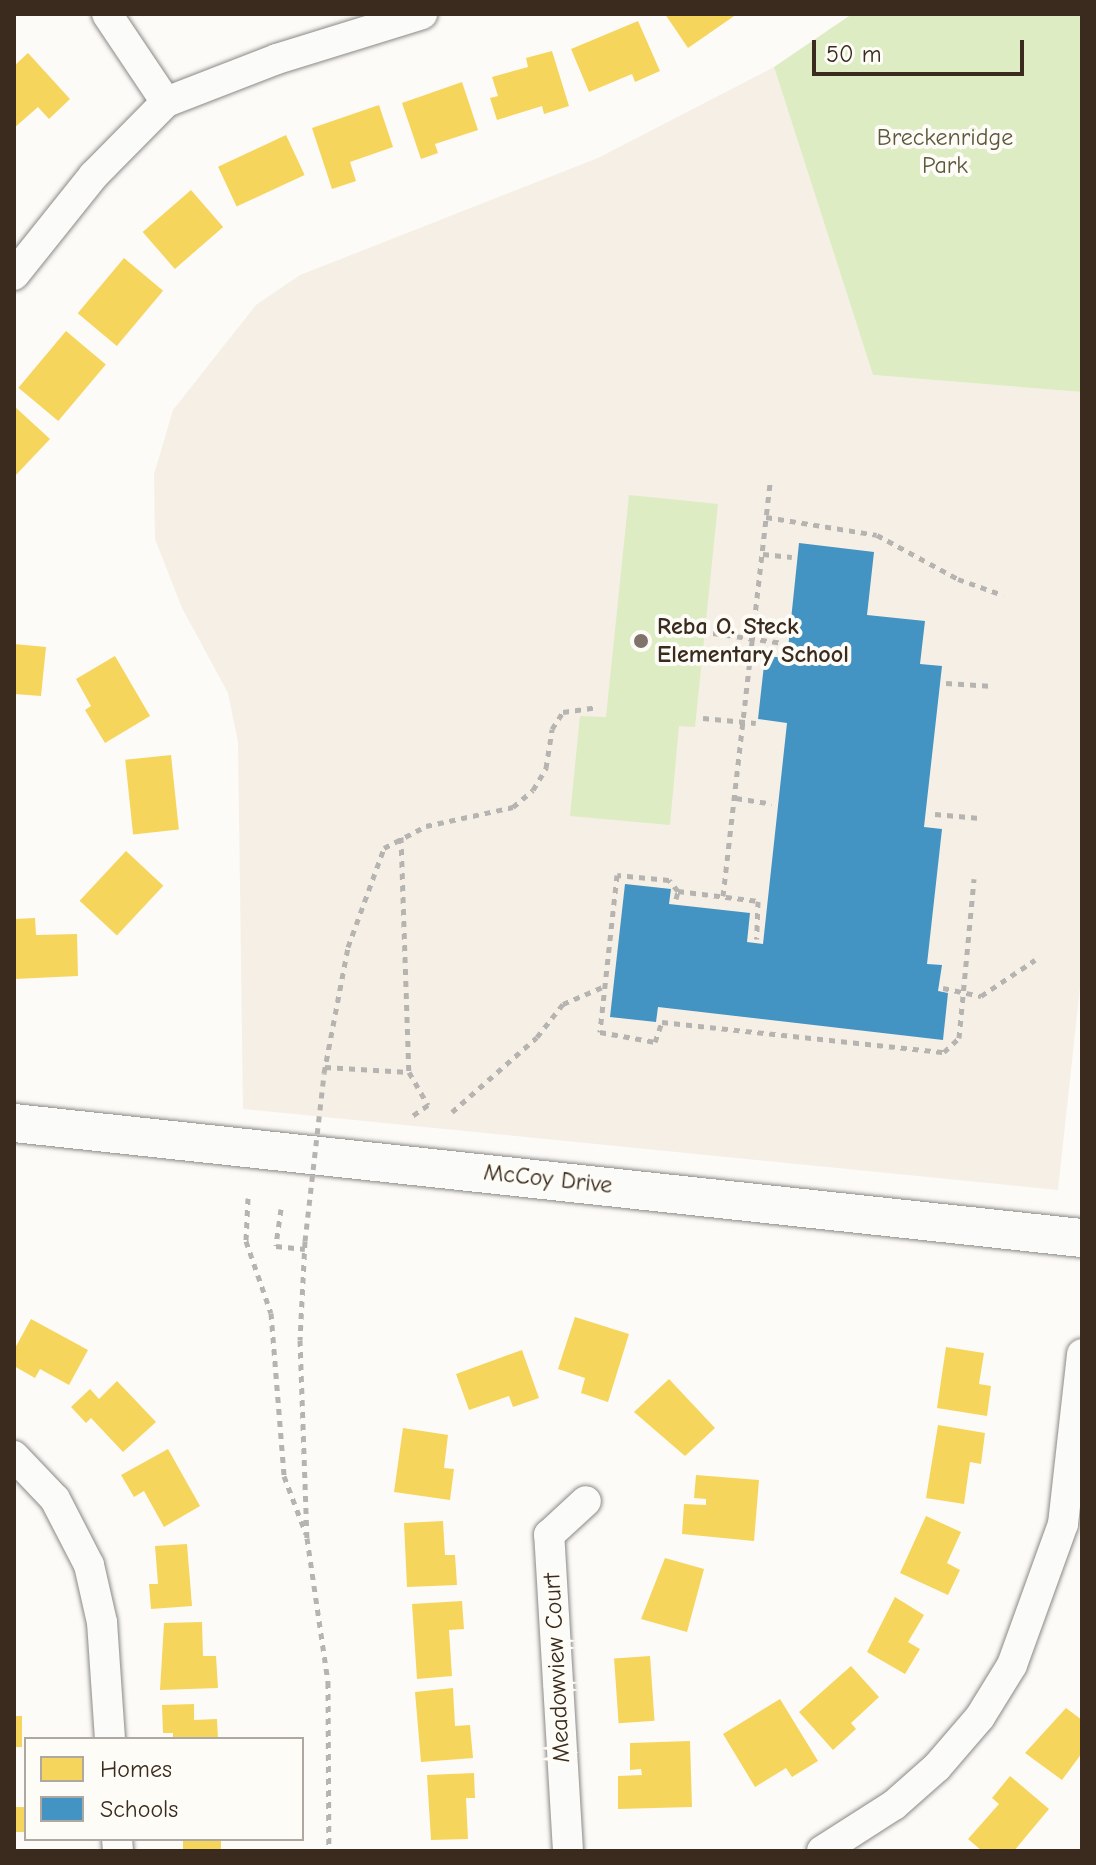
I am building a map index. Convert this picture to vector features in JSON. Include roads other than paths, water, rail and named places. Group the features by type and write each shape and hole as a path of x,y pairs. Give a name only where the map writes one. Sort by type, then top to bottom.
{"street":[{"path":"107,14 166,102"},
{"path":"14,275 93,176 166,102 277,59 422,14"},
{"name":"McCoy Drive","path":"14,1123 1082,1238"},
{"path":"822,1851 894,1805 980,1717 1012,1665 1072,1525 1082,1354"},
{"path":"14,1456 55,1499 89,1565 102,1622 110,1737"},
{"name":"Meadowview Court","path":"568,1851 549,1535 586,1501"}],"place":[{"name":"Reba O. Steck Elementary School","path":"641,641"}],"park label":[{"name":"Breckenridge Park","path":"945,152"}]}
